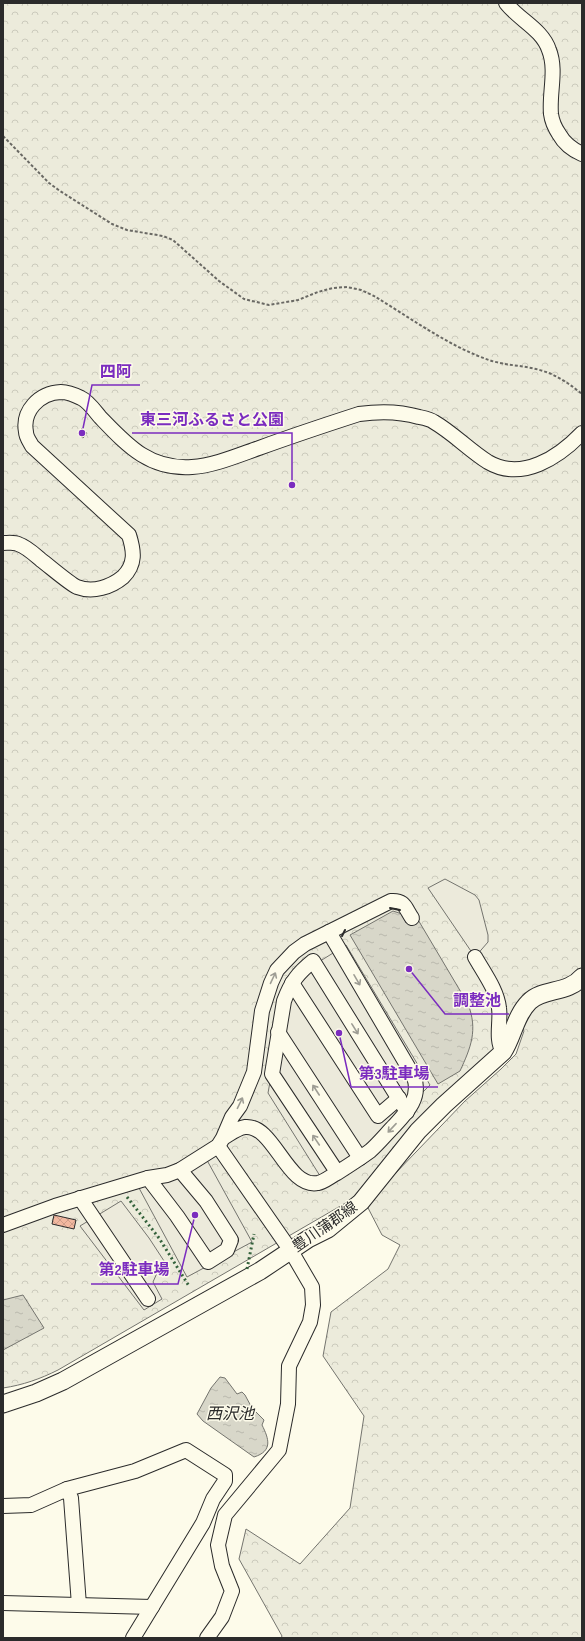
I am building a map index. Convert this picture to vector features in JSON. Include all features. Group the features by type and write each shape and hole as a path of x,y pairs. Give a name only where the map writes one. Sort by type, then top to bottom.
{"main road":[{"name":"豊川蒲郡線","path":"3,1404 36,1393 63,1381 260,1271 308,1239 328,1229 361,1202 418,1131 444,1105 503,1052 509,1043 510,1034 520,1014 530,1001 546,993 570,987 582,977"}],"street":[{"path":"506,3 534,29 546,43 552,61 551,115 554,125 561,138 570,147 582,154"},
{"path":"3,543 18,544 28,549 77,587 107,587 118,581 128,572 134,561 133,548 129,535 32,446 26,433 25,421 31,408 37,400 48,395 61,392 84,399 128,445 149,460 166,466 192,467 228,459 346,418 378,411 406,413 433,421 488,462 499,467 513,470 541,464 554,457 582,433"},
{"path":"221,1142 232,1117 240,1106 254,1072 262,1011 277,970 294,952 305,944 391,901 399,901 403,903 412,918"},
{"path":"3,1225 80,1198 148,1178 167,1176 180,1170 221,1142 234,1130 244,1127 254,1127 263,1133 291,1170 299,1178 317,1183 338,1172 371,1150 407,1112 417,1093 416,1084 414,1077 329,932"},
{"path":"475,957 497,1000 499,1008 499,1039 500,1047 503,1052"},
{"path":"338,1172 272,1074 284,1001 292,983 299,973 313,961 407,1112"},
{"path":"292,983 378,1116 398,1098"},
{"path":"278,1032 360,1158"},
{"path":"207,1638 222,1617 232,1591 222,1566 218,1545 225,1515 279,1450 288,1404 289,1366 310,1322 313,1305 312,1287 291,1251 221,1142"},
{"path":"148,1178 177,1216 208,1262 228,1250 231,1240 206,1201 180,1170"},
{"path":"80,1198 148,1298"},
{"path":"3,1506 31,1505 67,1489 135,1471 186,1450 225,1475 225,1481 213,1499 203,1523 133,1638"},
{"path":"67,1489 71,1498 79,1605"},
{"path":"3,1603 152,1607"}],"path":[{"path":"3,136 49,183 112,224 127,230 163,236 173,240 220,281 244,299 269,305 298,300 333,288 347,287 361,290 374,296 449,342 470,352 489,360 542,371 571,385 582,394"}],"green space":[{"path":"3,3 582,3 582,1638 281,1638 282,1636 239,1559 246,1529 300,1564 350,1508 364,1416 323,1356 331,1312 388,1269 400,1245 382,1235 366,1204 465,1101 516,1054 524,1031 514,1010 507,1031 491,1052 431,1108 397,1143 362,1190 349,1201 58,1370 31,1381 3,1388"}],"shaded area":[{"path":"445,879 475,895 479,900 488,935 488,942 475,957 428,888"},
{"path":"346,945 430,1085 327,1187 268,1093 288,981"},
{"path":"203,1153 252,1242 187,1277 139,1188"},
{"path":"121,1201 149,1238 168,1267 157,1273 153,1282 162,1299 144,1310 80,1226"}],"water":[{"path":"393,911 402,914 406,923 417,918 468,1004 471,1013 473,1022 472,1038 460,1071 438,1084 350,935"},
{"path":"23,1295 44,1328 3,1350 3,1300"},
{"name":"西沢池","path":"220,1377 225,1378 237,1394 242,1392 252,1408 264,1420 262,1425 268,1440 267,1448 254,1457 203,1421 197,1414 211,1388"}],"building":[{"path":"82,428 87,433 83,438 78,434"},
{"path":"54,1215 76,1220 74,1229 52,1224"}],"hedge":[{"path":"127,1197 159,1238 189,1286"},
{"path":"247,1269 254,1234"}],"wall":[{"path":"390,908 400,910"},
{"path":"342,936 345,930"}],"place":[{"name":"四阿","path":"82,433"},
{"name":"東三河ふるさと公園","path":"292,485"},
{"name":"調整池","path":"409,969"},
{"name":"第3駐車場","path":"339,1033"},
{"name":"第2駐車場","path":"195,1215"}]}
